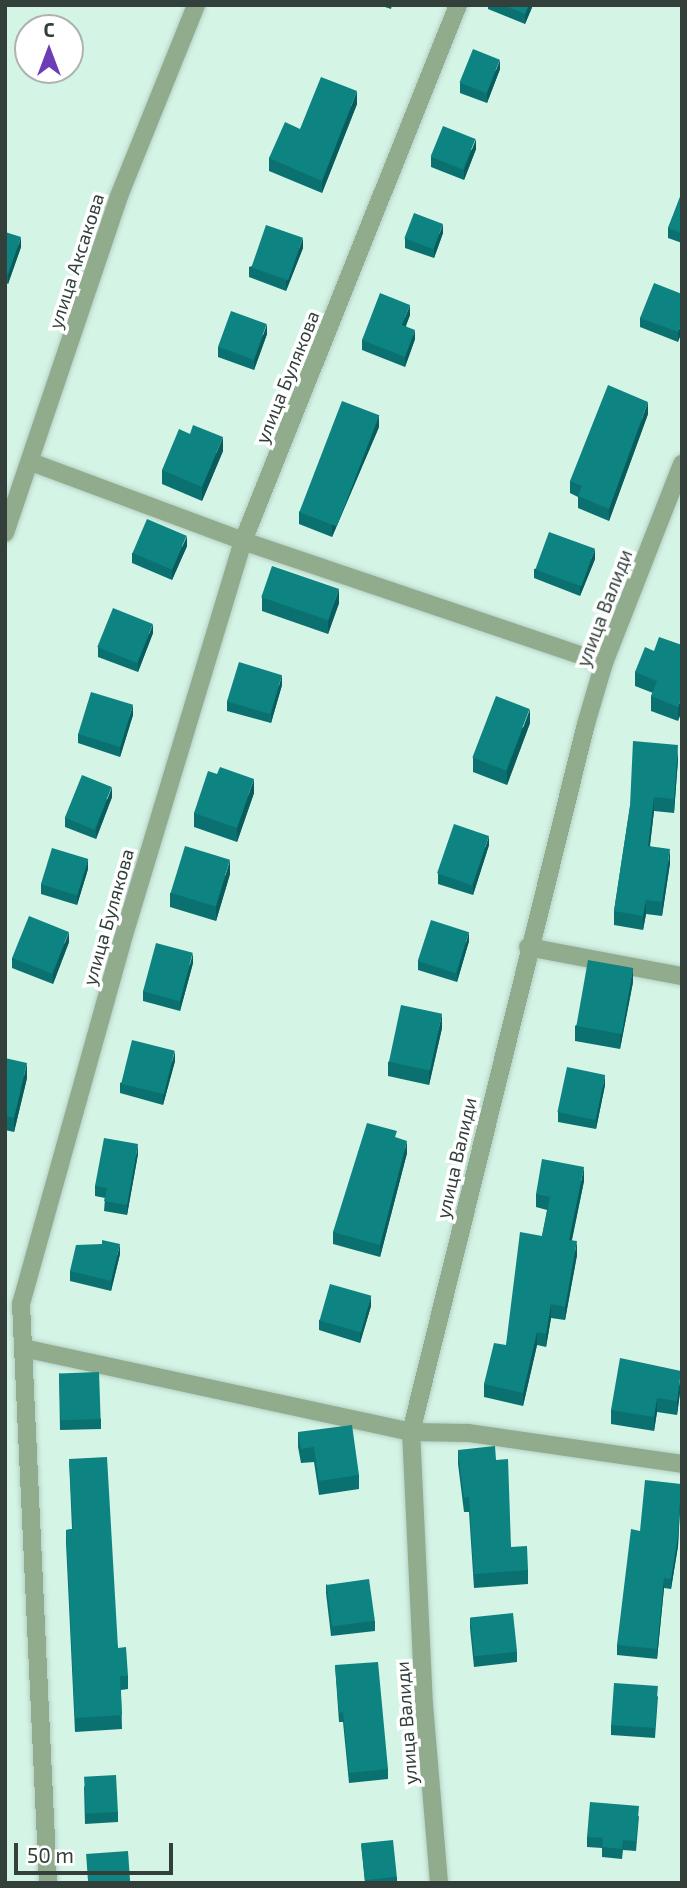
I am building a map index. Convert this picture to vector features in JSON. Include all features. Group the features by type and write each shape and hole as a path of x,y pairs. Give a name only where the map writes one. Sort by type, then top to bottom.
{"street":[{"name":"улица Аксакова","path":"5,533 120,195 196,5"},
{"name":"улица Булякова","path":"48,1883 21,1304 243,541 458,5"},
{"path":"31,462 243,541 604,663"},
{"name":"улица Валиди","path":"439,1883 424,1706 411,1432 528,947 604,663 682,464"},
{"path":"528,947 682,976"},
{"path":"23,1348 411,1432 468,1433 682,1464"}],"building":[{"path":"503,5 529,5 525,14"},
{"path":"473,49 500,60 486,93 460,82"},
{"path":"321,77 357,91 322,181 269,158 285,122 300,129"},
{"path":"443,126 475,139 463,170 431,157"},
{"path":"682,194 682,233 668,228"},
{"path":"414,213 443,224 433,249 404,238"},
{"path":"266,225 303,238 288,280 251,268"},
{"path":"5,232 21,237 8,274 5,273"},
{"path":"654,283 682,294 682,322 678,332 640,318"},
{"path":"380,293 410,305 402,325 415,330 405,357 362,340"},
{"path":"231,311 267,324 254,360 218,347"},
{"path":"608,385 648,402 609,509 578,496 582,486 570,481"},
{"path":"342,401 379,415 337,526 299,512"},
{"path":"193,425 223,437 202,487 162,470 179,429 190,434"},
{"path":"147,519 187,536 172,570 133,553"},
{"path":"549,532 595,549 581,586 535,570"},
{"path":"272,566 339,589 328,620 261,597"},
{"path":"113,608 153,624 137,663 97,647"},
{"path":"659,637 682,645 682,696 678,707 651,696 657,681 635,672 645,647 654,651"},
{"path":"239,662 282,675 270,714 227,701"},
{"path":"91,692 133,705 120,747 78,734"},
{"path":"496,696 530,709 506,771 472,758"},
{"path":"633,741 678,745 674,799 654,797 648,846 670,849 662,902 646,900 643,916 614,911 630,806"},
{"path":"220,767 254,779 237,828 194,813 208,771 217,774"},
{"path":"82,775 112,787 94,830 65,818"},
{"path":"454,824 489,836 472,885 437,873"},
{"path":"185,846 230,860 216,907 171,893"},
{"path":"52,848 88,859 77,895 41,884"},
{"path":"29,916 69,932 52,974 12,958"},
{"path":"431,920 469,932 456,973 418,961"},
{"path":"156,943 193,953 180,1001 143,991"},
{"path":"588,960 633,968 622,1034 576,1026"},
{"path":"401,1005 442,1014 430,1070 389,1062"},
{"path":"132,1040 175,1051 164,1094 121,1084"},
{"path":"5,1058 27,1063 14,1118 5,1116"},
{"path":"567,1067 605,1075 596,1120 557,1112"},
{"path":"367,1123 397,1131 395,1137 407,1141 380,1245 333,1232"},
{"path":"104,1138 138,1144 127,1205 104,1201 107,1188 95,1186"},
{"path":"542,1159 584,1167 569,1240 577,1241 565,1307 551,1304 546,1334 537,1332 523,1393 484,1384 494,1343 506,1345 520,1232 542,1236 550,1197 536,1194"},
{"path":"102,1240 120,1244 111,1281 70,1271 76,1245 102,1244"},
{"path":"330,1284 371,1296 361,1332 320,1321"},
{"path":"620,1358 681,1371 677,1401 657,1398 654,1417 611,1410"},
{"path":"99,1372 101,1419 61,1420 59,1373"},
{"path":"352,1425 359,1475 319,1481 314,1447 301,1449 298,1432"},
{"path":"495,1446 496,1460 508,1459 511,1547 527,1546 528,1570 474,1574 469,1497 464,1498 458,1450"},
{"path":"107,1457 118,1648 126,1647 128,1676 120,1676 122,1715 75,1718 66,1530 73,1529 69,1459"},
{"path":"645,1480 681,1484 678,1536 671,1579 664,1578 657,1649 617,1645 631,1529 640,1531"},
{"path":"369,1579 375,1621 332,1627 326,1585"},
{"path":"513,1613 517,1652 474,1656 470,1617"},
{"path":"378,1662 388,1769 349,1773 343,1712 339,1713 335,1665"},
{"path":"614,1683 658,1686 655,1728 611,1725"},
{"path":"116,1775 118,1812 86,1814 84,1777"},
{"path":"590,1802 639,1806 636,1841 623,1840 622,1849 602,1847 603,1838 587,1837"},
{"path":"393,1840 397,1877 365,1880 361,1843"},
{"path":"128,1851 130,1883 88,1883 86,1854"}]}
